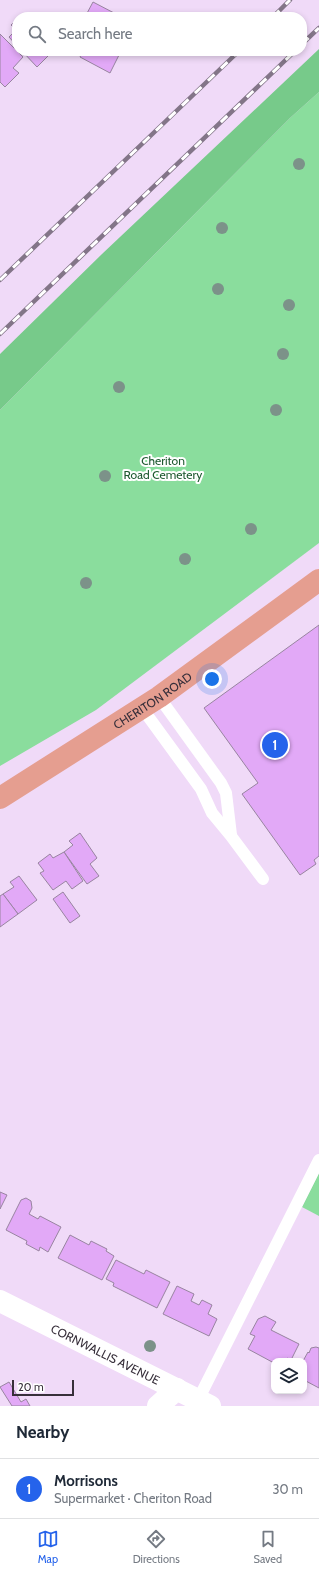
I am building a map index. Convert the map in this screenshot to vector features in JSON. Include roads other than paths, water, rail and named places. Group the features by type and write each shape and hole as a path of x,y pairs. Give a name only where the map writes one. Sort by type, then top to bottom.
{"main road":[{"name":"CHERITON ROAD","path":"0,798 151,703 319,580"}],"street":[{"name":"CORNWALLIS AVENUE","path":"0,1301 204,1403"},
{"path":"158,1406 177,1389"}],"lane":[{"path":"151,703 221,783 226,793 231,836"},
{"path":"151,703 201,789 212,813 264,879"},
{"path":"204,1403 319,1160"}],"railway":[{"path":"278,12 290,0"},
{"path":"307,39 319,28"},
{"path":"0,280 234,56"},
{"path":"0,334 290,56"}],"place":[{"name":"Morrisons","path":"275,745"}],"park label":[{"name":"Cheriton Road Cemetery","path":"163,467"}]}
